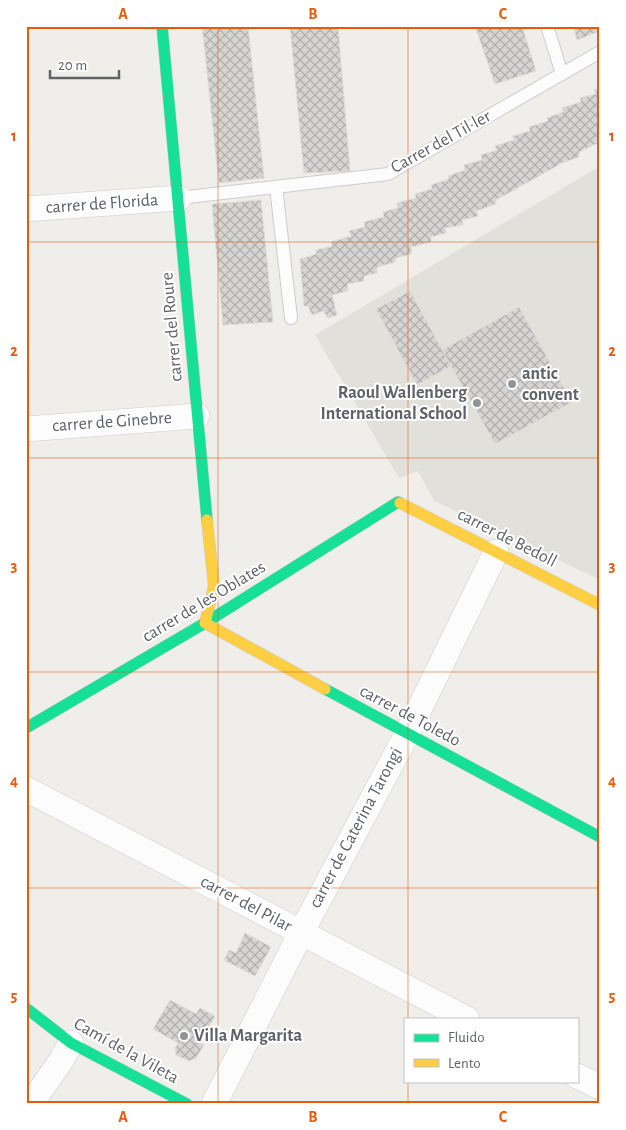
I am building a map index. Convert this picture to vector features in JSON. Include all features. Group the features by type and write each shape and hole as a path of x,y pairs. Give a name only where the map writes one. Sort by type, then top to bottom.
{"street":[{"name":"carrer del Roure","path":"162,26 214,586 205,623"},
{"name":"carrer de Florida","path":"26,210 179,198"},
{"name":"carrer de Ginebre","path":"26,429 197,416"},
{"name":"carrer de les Oblates","path":"26,728 205,623 398,502"},
{"name":"carrer de Bedoll","path":"398,502 600,605"},
{"name":"carrer de Caterina Tarongi","path":"214,1104 221,1094 301,933 407,734 496,552"},
{"name":"carrer de Toledo","path":"205,623 600,837"},
{"name":"carrer del Pilar","path":"26,789 465,1018"},
{"name":"Camí de la Vileta","path":"26,1008 71,1043 186,1104"},
{"path":"31,1104 71,1043"},
{"path":"578,1076 600,1087"},
{"path":"595,1104 600,1094"}],"lane":[{"path":"546,26 562,74"},
{"name":"Carrer del Til·ler","path":"179,198 388,174 600,52"},
{"path":"276,187 291,318"}],"shaded area":[{"name":"Raoul Wallenberg International School","path":"600,166 600,580 434,501 418,471 399,478 315,335"}],"building":[{"path":"202,26 248,26 264,178 219,183"},
{"path":"290,26 338,26 350,171 304,173"},
{"path":"475,26 522,26 536,71 495,84"},
{"path":"573,26 600,26 600,31 577,40"},
{"path":"600,88 600,142 579,152 579,157 562,163 496,200 496,204 476,211 478,216 462,220 463,225 445,228 446,233 431,237 431,242 411,247 411,254 396,258 395,262 377,267 377,273 364,276 364,281 347,284 348,291 332,295 337,315 328,318 323,311 312,315 308,306 304,306 300,259 316,254 316,250 332,246 331,242 351,236 349,231 365,227 364,222 384,217 383,212 398,208 397,203 416,198 415,194 432,189 431,185 449,179 448,176 465,170 464,165 482,160 481,155 497,150 495,146 514,140 513,136 530,131 529,127 548,121 547,118 563,112 562,108 581,102 580,98 596,94 594,90"},
{"path":"261,200 273,322 223,325 212,204"},
{"path":"410,291 451,366 417,385 376,309"},
{"name":"antic convent","path":"519,307 572,402 495,444 442,350"},
{"path":"245,933 271,947 255,976 224,960 229,950 236,953"},
{"name":"Villa Margarita","path":"170,1000 196,1014 200,1008 215,1016 200,1042 204,1045 196,1058 189,1061 176,1055 175,1048 178,1043 153,1029"}],"traffic: fast":[{"path":"162,26 207,520"},
{"path":"26,728 205,623 398,502 400,503"},
{"path":"325,689 600,837"},
{"path":"26,1008 71,1043 187,1104"}],"traffic: slow":[{"path":"400,503 600,605"},
{"path":"207,520 214,586 205,623 325,689"}],"place":[{"name":"antic convent","path":"512,384"},
{"name":"Raoul Wallenberg International School","path":"477,403"},
{"name":"Villa Margarita","path":"184,1036"}]}
